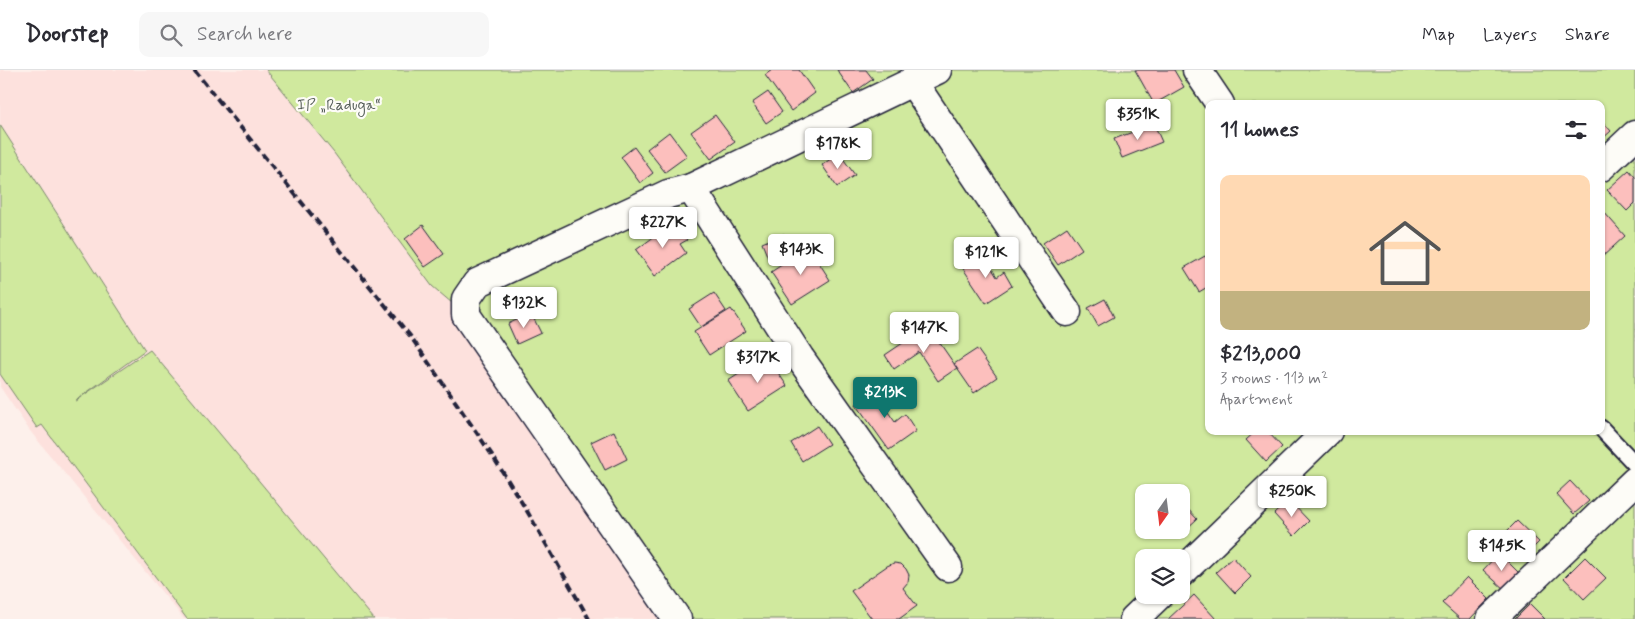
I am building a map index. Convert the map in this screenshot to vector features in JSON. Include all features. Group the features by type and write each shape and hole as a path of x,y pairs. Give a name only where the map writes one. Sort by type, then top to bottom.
{"street":[{"path":"677,619 466,315 466,299 477,283 668,194 691,188 936,70"},
{"path":"1198,70 1217,100"},
{"path":"912,81 1067,312"},
{"path":"1605,164 1635,135"},
{"path":"691,188 800,358 948,567"},
{"path":"1190,564 1324,435"},
{"path":"1492,619 1635,481"},
{"path":"1134,619 1150,604"}],"lane":[{"path":"1605,432 1635,464"}],"shaded area":[{"path":"0,70 266,70 466,315 677,619 184,619 30,431 0,387"}],"green space":[{"name":"IP „Raduga“","path":"266,70 1635,70 1635,619 677,619 466,315 432,286 334,153"},
{"path":"0,125 145,350 75,401 150,350 374,619 187,619 42,425 37,428 0,374"}],"building":[{"path":"772,70 799,70 815,93 791,111 765,75"},
{"path":"837,70 866,70 873,79 853,93"},
{"path":"1135,70 1174,70 1184,87 1154,104"},
{"path":"768,92 782,112 766,123 752,103"},
{"path":"715,115 735,142 711,159 691,132"},
{"path":"1154,124 1162,142 1122,158 1114,139"},
{"path":"1605,124 1611,131 1605,136"},
{"path":"669,132 687,156 665,172 647,149"},
{"path":"634,147 653,173 640,183 621,157"},
{"path":"839,153 855,175 837,187 822,165"},
{"path":"1629,170 1635,177 1635,203 1627,211 1607,190"},
{"path":"1605,213 1625,236 1605,254"},
{"path":"674,222 687,240 680,244 686,253 655,276 636,250"},
{"path":"423,225 444,254 425,267 405,239"},
{"path":"1067,227 1082,249 1058,265 1043,243"},
{"path":"784,234 792,254 770,263 762,243"},
{"path":"809,247 830,280 792,304 771,272"},
{"path":"983,254 997,277 1004,272 1012,286 986,303 962,267"},
{"path":"1205,256 1205,288 1199,292 1184,268"},
{"path":"714,293 726,311 701,327 689,309"},
{"path":"1105,299 1114,317 1098,326 1088,308"},
{"path":"731,309 746,331 709,355 694,332"},
{"path":"531,313 541,333 517,344 508,324"},
{"path":"928,326 957,368 938,381 919,352 894,369 885,355"},
{"path":"977,349 997,377 974,393 954,364"},
{"path":"767,356 787,386 748,411 728,381"},
{"path":"880,386 893,404 886,409 895,422 905,414 916,431 889,450 856,404"},
{"path":"817,426 829,444 802,461 791,443"},
{"path":"614,431 627,459 605,470 591,442"},
{"path":"1252,435 1271,435 1282,447 1266,462 1246,440"},
{"path":"1570,481 1589,501 1574,514 1556,494"},
{"path":"1289,500 1309,521 1294,536 1274,514"},
{"path":"1190,511 1197,519 1190,525"},
{"path":"1517,521 1539,542 1522,559 1500,538"},
{"path":"1499,553 1520,574 1505,590 1483,570"},
{"path":"1233,557 1251,577 1235,593 1216,572"},
{"path":"1585,557 1606,578 1584,599 1564,578"},
{"path":"894,563 901,564 906,569 909,575 908,582 903,588 917,606 899,619 872,619 851,591"},
{"path":"1467,577 1489,599 1470,619 1460,619 1442,603"},
{"path":"1194,595 1216,619 1168,619 1184,604 1190,604 1190,599"},
{"path":"1530,604 1545,619 1515,619"}],"railway":[{"path":"194,70 411,337 492,455 527,511 589,619"}]}
